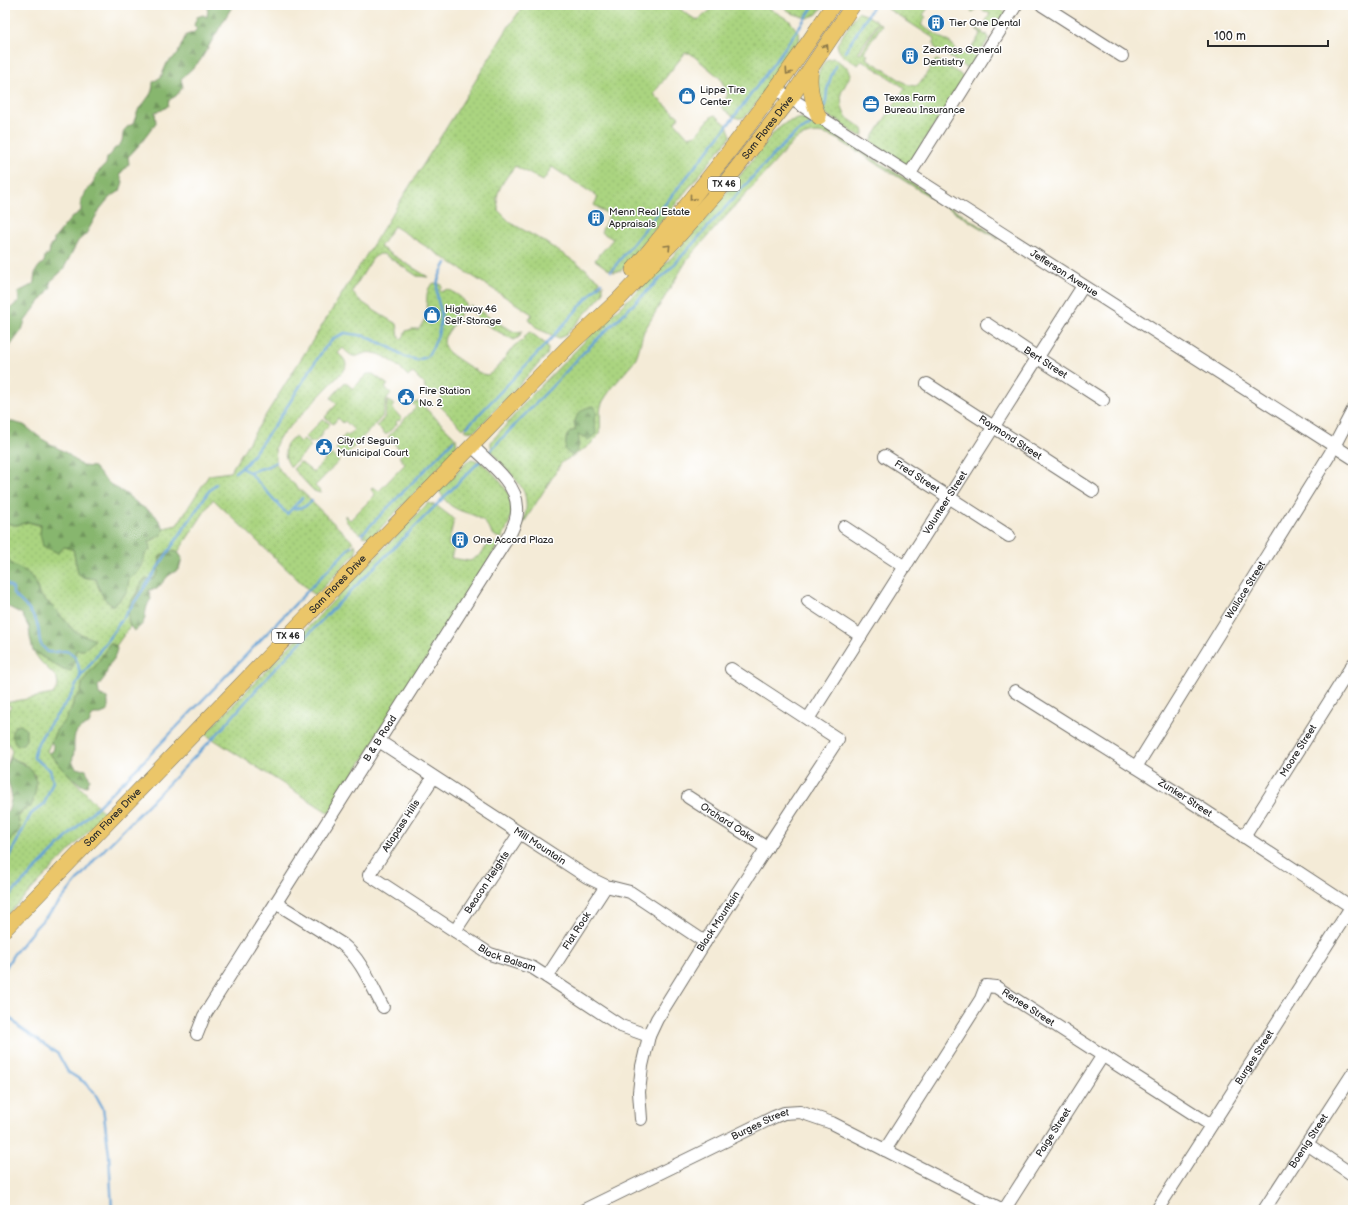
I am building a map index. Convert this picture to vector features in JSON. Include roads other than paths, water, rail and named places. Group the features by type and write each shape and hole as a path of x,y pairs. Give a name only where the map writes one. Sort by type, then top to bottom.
{"main road":[{"name":"Sam Flores Drive","path":"571,344 663,235 728,153 776,89 833,5"},
{"name":"Sam Flores Drive","path":"5,929 571,344 604,313 691,223 742,162 790,98 853,5"},
{"path":"811,69 809,78 811,93 819,117"}],"street":[{"path":"910,175 1016,5"},
{"path":"1042,5 1122,56"},
{"name":"Jefferson Avenue","path":"776,89 1353,458"},
{"name":"Volunteer Street","path":"808,719 1083,286"},
{"name":"Bert Street","path":"987,324 1103,400"},
{"name":"Raymond Street","path":"927,384 993,428 1093,491"},
{"name":"Wallace Street","path":"1136,767 1330,454 1353,410"},
{"name":"B & B Road","path":"197,1034 204,1016 500,550 514,525 517,516 517,507 516,498 512,489 507,481 472,446"},
{"name":"Fred Street","path":"885,456 1009,536"},
{"path":"844,527 905,567"},
{"path":"808,601 861,636"},
{"name":"Moore Street","path":"1244,837 1353,664"},
{"path":"731,668 808,719"},
{"name":"Zunker Street","path":"1015,691 1136,767 1352,907"},
{"name":"Black Mountain","path":"642,1119 639,1092 642,1066 649,1036 667,1002 705,942 838,739 808,719"},
{"name":"Mill Mountain","path":"379,741 433,778 587,877 606,886 630,892 705,942"},
{"name":"Atlapass Hills","path":"369,874 433,778"},
{"name":"Orchard Oaks","path":"688,797 767,848"},
{"name":"Beacon Heights","path":"455,931 519,834"},
{"name":"Black Balsam","path":"369,874 490,954 533,968 621,1026 649,1036"},
{"name":"Flat Rock","path":"547,976 606,886"},
{"path":"276,903 351,951 358,960 383,1007"},
{"name":"Burges Street","path":"1157,1210 1352,907"},
{"name":"Renee Street","path":"885,1150 981,999 986,986 996,987 1211,1125"},
{"name":"Paige Street","path":"1003,1210 1103,1055"},
{"name":"Boenig Street","path":"1264,1210 1353,1073"},
{"name":"Burges Street","path":"584,1210 784,1113 800,1112 832,1123 1003,1210"},
{"path":"1307,1144 1353,1175"}],"waterway":[{"path":"611,271 741,107 791,40 814,5"},
{"path":"845,52 874,5"},
{"path":"823,109 826,102 829,83 836,65"},
{"path":"486,455 583,353 672,267 787,141 798,131 813,123"},
{"path":"235,472 247,463 281,416 323,350 334,338 345,333 365,336 391,348 405,357 417,360 427,357 433,348 439,332 441,312 437,295 437,286 439,277 446,263"},
{"path":"467,427 549,341 601,283"},
{"path":"362,534 453,441"},
{"path":"5,969 13,955 96,858 220,731 270,674 328,614 481,460"},
{"path":"241,468 249,472 266,467 276,462"},
{"path":"249,472 287,514 302,498"},
{"path":"5,865 31,814 44,804 53,781 50,770 34,758 35,751 42,736 69,699 80,677 136,600 209,491 216,484"},
{"path":"292,509 304,507 312,501"},
{"path":"5,900 140,765 351,546"},
{"path":"5,582 13,589 13,594 25,605 34,618 38,627 42,645 48,652 64,651 71,653 78,663 80,675"},
{"path":"5,1012 19,1027 58,1054 68,1072 84,1082 94,1092 103,1108 109,1154 112,1210"}],"place":[{"name":"Tier One Dental","path":"936,23"},
{"name":"Zearfoss General Dentistry","path":"910,56"},
{"name":"Lippe Tire Center","path":"687,96"},
{"name":"Texas Farm Bureau Insurance","path":"871,104"},
{"name":"Menn Real Estate Appraisals","path":"596,218"},
{"name":"Highway 46 Self-Storage","path":"432,315"},
{"name":"Fire Station No. 2","path":"406,397"},
{"name":"City of Seguin Municipal Court","path":"324,447"},
{"name":"One Accord Plaza","path":"460,540"}]}
